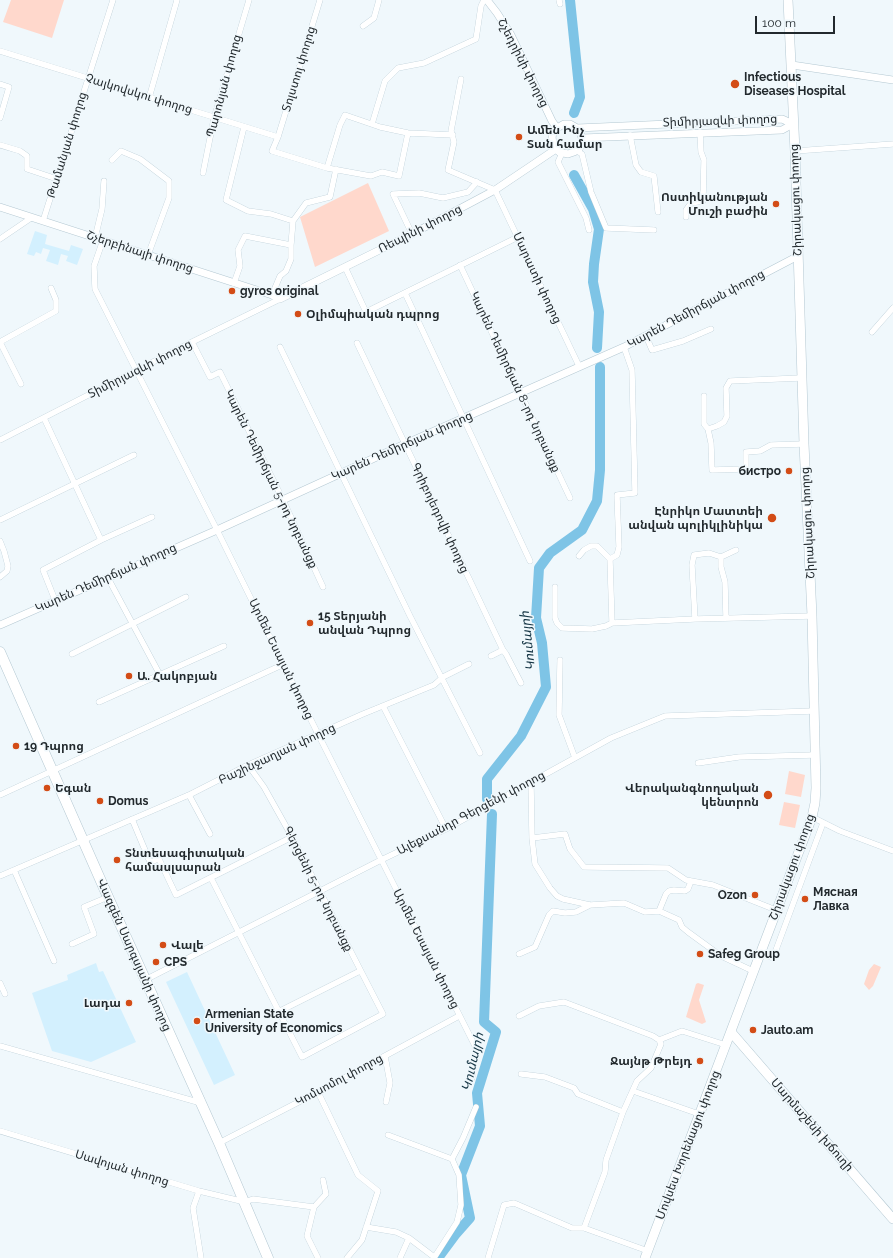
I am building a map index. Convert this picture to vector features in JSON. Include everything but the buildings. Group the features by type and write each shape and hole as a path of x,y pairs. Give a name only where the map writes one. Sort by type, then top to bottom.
{"highway":[{"name":"Վազգեն Սարգսյանի փողոց","path":"0,652 219,1143 268,1258"}],"main road":[{"name":"Շիրակացու փողոց","path":"731,1032 812,817 816,788 812,616 804,444 792,65 788,0"},
{"name":"Մովսես Խորենացու փողոց","path":"647,1254 731,1032"},
{"name":"Մարմաշենի խճուղի","path":"731,1032 891,1213"}],"street":[{"name":"Թամանյան փողոց","path":"43,221 113,0"},
{"path":"149,98 177,0"},
{"name":"Պարոնյան փողոց","path":"203,173 214,118 248,0"},
{"name":"Տոլստոյ փողոց","path":"320,0 278,137 272,152 327,168"},
{"path":"363,26 374,18 379,0"},
{"path":"372,124 385,81 398,68 424,63 476,39 481,6 485,0"},
{"name":"Շչեդրինի փողոց","path":"485,0 497,13 511,35 552,121 557,128"},
{"name":"Չայկովսկու փողոց","path":"0,51 278,137"},
{"path":"792,65 893,80"},
{"path":"461,79 452,131 454,142 448,170 495,190"},
{"path":"0,84 9,87 0,118"},
{"path":"408,133 399,176 382,172 371,176 327,168 340,125 345,115 380,128 408,133 453,135"},
{"name":"Տիմիրյազևի փողոց","path":"557,128 567,124 577,128 782,119 793,124"},
{"path":"720,121 720,131"},
{"name":"Տիմիրյազևի փողոց","path":"582,138 720,131 782,130 793,124"},
{"path":"244,127 226,200 248,211 271,214 293,221"},
{"path":"557,128 554,131 552,143 559,151 568,154 577,151 581,145 582,138 577,128"},
{"path":"686,217 686,210 691,203 703,201 704,160 701,152 700,132"},
{"path":"630,135 636,165 641,172 654,176 658,212"},
{"path":"795,151 893,144"},
{"path":"0,145 27,156 27,169 57,179"},
{"path":"112,160 121,151 140,158 169,181 169,198 148,255"},
{"path":"559,151 558,162 586,218 589,230"},
{"name":"Ռեպինի փողոց","path":"280,299 412,234 495,190 559,151"},
{"path":"577,151 582,154 591,192 606,228 654,230"},
{"path":"272,295 280,276 286,270 291,260 293,221 306,203 330,197 336,169"},
{"path":"95,238 102,209 104,181"},
{"path":"412,234 393,194 420,193 443,198 468,192 477,182"},
{"name":"Մարատի փողոց","path":"495,190 579,366"},
{"name":"Շչերբինայի փողոց","path":"0,207 272,295 280,299"},
{"path":"0,239 32,218"},
{"path":"234,283 240,266 238,250 245,236 291,246"},
{"path":"345,267 366,312 518,237"},
{"name":"Արմեն Եսայան փողոց","path":"103,240 94,266 95,290 218,530 318,734 476,1048 472,1078"},
{"name":"Կարեն Դեմիրճյան փողոց","path":"0,625 54,600 218,530 405,444 624,347 798,256"},
{"name":"Կարեն Դեմիրճյան 8-րդ նրբանցք","path":"460,265 570,498"},
{"path":"21,384 0,342 56,311 56,300 51,288"},
{"path":"405,293 530,561"},
{"name":"Տիմիրյազևի փողոց","path":"0,440 280,299"},
{"path":"872,332 893,308"},
{"path":"646,336 652,350 683,341 711,329"},
{"name":"Կարեն Դեմիրճյան 5-րդ նրբանցք","path":"192,342 210,377 220,372 283,500 323,587"},
{"name":"Գրիբոյեդովի փողոց","path":"357,344 503,650 521,683"},
{"path":"280,347 410,616 443,677 480,753"},
{"path":"610,559 617,555 619,547 617,495 636,493 632,370 624,347"},
{"path":"708,428 724,422 727,416 726,388 730,381 802,378"},
{"path":"704,396 704,424 708,428 711,443 712,470 746,469 746,452 760,451 771,445 804,444"},
{"path":"44,418 101,540"},
{"path":"0,520 134,455"},
{"path":"54,600 43,570 101,540 152,517"},
{"path":"0,541 8,566 7,570 0,577"},
{"path":"579,556 590,546 597,546 610,559 612,623"},
{"path":"695,619 692,565 694,555 709,553 721,557 736,550"},
{"path":"721,557 721,567 725,582 726,618"},
{"path":"108,578 160,675"},
{"path":"555,587 555,618 557,623 562,628 592,629 612,623 695,619 812,616"},
{"path":"72,654 186,597"},
{"path":"99,702 224,646"},
{"path":"491,656 503,650"},
{"path":"560,660 559,715 575,758"},
{"path":"0,795 284,664"},
{"name":"Բաշինջաղյան փողոց","path":"0,876 189,795 248,765 434,685 443,677 469,664"},
{"path":"383,706 446,829"},
{"name":"Ալեքսանդր Գերցենի փողոց","path":"145,980 381,860 446,829 612,738 665,716 814,711"},
{"path":"698,763 739,757 815,755"},
{"name":"Գերցենի 5-րդ նրբանցք","path":"248,765 264,787 292,837 383,1014 302,1057 278,1012"},
{"path":"531,782 532,838 535,864 554,893 563,899 590,905 624,903 645,912 659,911 679,920 682,927 721,956 753,971"},
{"path":"189,795 210,834"},
{"path":"812,817 840,831 893,851"},
{"path":"132,819 150,862 159,860 176,895 292,837"},
{"path":"760,953 773,958 823,823"},
{"path":"532,838 565,834 570,850 584,867 668,868 686,880 713,885 776,910"},
{"path":"14,870 54,961"},
{"path":"211,878 278,1012 360,971"},
{"path":"659,911 666,894 674,890 685,891 688,889 691,881"},
{"path":"72,944 94,934 84,908 108,897"},
{"path":"519,954 535,947 549,915 553,911 565,913 576,912 590,905"},
{"path":"0,983 5,994"},
{"path":"519,1016 539,1006 564,1002 660,1040"},
{"name":"Կոմսոմոլ փողոց","path":"219,1143 318,1092 459,1016"},
{"path":"660,1040 682,1031 726,1045"},
{"path":"584,1228 605,1172 606,1160 623,1112 637,1081 651,1068 661,1044 660,1040"},
{"path":"0,1046 201,1103"},
{"path":"385,1056 390,1083 386,1102"},
{"path":"521,1074 545,1077 574,1088 578,1094 623,1112"},
{"path":"632,1091 699,1114"},
{"path":"318,1092 358,1175 378,1191 362,1240 347,1258"},
{"path":"452,1159 476,1108"},
{"name":"Սավոյան փողոց","path":"0,1131 199,1191 245,1202 253,1199 314,1207"},
{"path":"366,1227 396,1232 409,1238 434,1258 457,1222 461,1205 459,1175 452,1159 388,1134"},
{"path":"318,1258 307,1236 314,1207 326,1194 323,1180"},
{"path":"199,1191 193,1208 202,1258"},
{"path":"488,1258 504,1205 514,1203 572,1228 584,1228 647,1254"},
{"path":"400,1258 409,1238"}],"shaded area":[{"path":"11,0 64,0 52,38 3,22"},
{"path":"368,183 389,231 315,267 300,217"},
{"path":"35,231 47,235 45,244 69,251 71,245 83,249 77,265 66,261 68,256 61,254 58,265 46,261 50,250 43,248 41,254 36,252 34,256 27,254"},
{"path":"789,771 805,775 801,797 785,794"},
{"path":"784,802 800,805 795,828 779,825"},
{"path":"96,963 99,972 103,971 136,1042 91,1062 52,1051 32,993 68,980 67,975"},
{"path":"874,964 881,967 873,986 869,990 864,984 869,970"},
{"name":"Armenian State University of Economics","path":"187,972 235,1075 214,1085 166,982"},
{"path":"698,983 704,985 699,1000 706,1022 702,1024 686,1017 696,984"}],"waterway":[{"path":"570,0 580,97 574,113"},
{"path":"574,175 593,209 599,229 593,282 599,312 597,348"},
{"name":"Կումայրի","path":"487,799 487,779 521,736 546,687 542,643 536,618 539,568 550,553 582,530 597,501 600,470 600,367"},
{"name":"Կումայրի","path":"438,1258 470,1218 461,1175 480,1126 477,1093 496,1032 484,1022 492,814"}],"place":[{"name":"Infectious Diseases Hospital","path":"735,84"},
{"name":"Ամեն Ինչ Տան համար","path":"519,137"},
{"name":"Ոստիկանության Մուշի բաժին","path":"776,204"},
{"name":"gyros original","path":"232,291"},
{"name":"Օլիմպիական դպրոց","path":"298,314"},
{"name":"бистро","path":"789,471"},
{"name":"Էնրիկո Մատտեի անվան պոլիկլինիկա","path":"772,518"},
{"name":"15 Տերյանի անվան Դպրոց","path":"310,623"},
{"name":"Ա. Հակոբյան","path":"129,676"},
{"name":"19 Դպրոց","path":"16,746"},
{"name":"Եգան","path":"47,788"},
{"name":"Վերականգնողական կենտրոն","path":"768,795"},
{"name":"Domus","path":"100,801"},
{"name":"Տնտեսագիտական համասլսարան","path":"117,860"},
{"name":"Ozon","path":"755,895"},
{"name":"Мясная Лавка","path":"805,899"},
{"name":"Վալե","path":"163,945"},
{"name":"Safeg Group","path":"700,954"},
{"name":"CPS","path":"156,962"},
{"name":"Լադա","path":"129,1003"},
{"name":"Armenian State University of Economics","path":"197,1021"},
{"name":"Jauto.am","path":"753,1030"},
{"name":"Ջայնթ Թրեյդ","path":"700,1061"}]}
